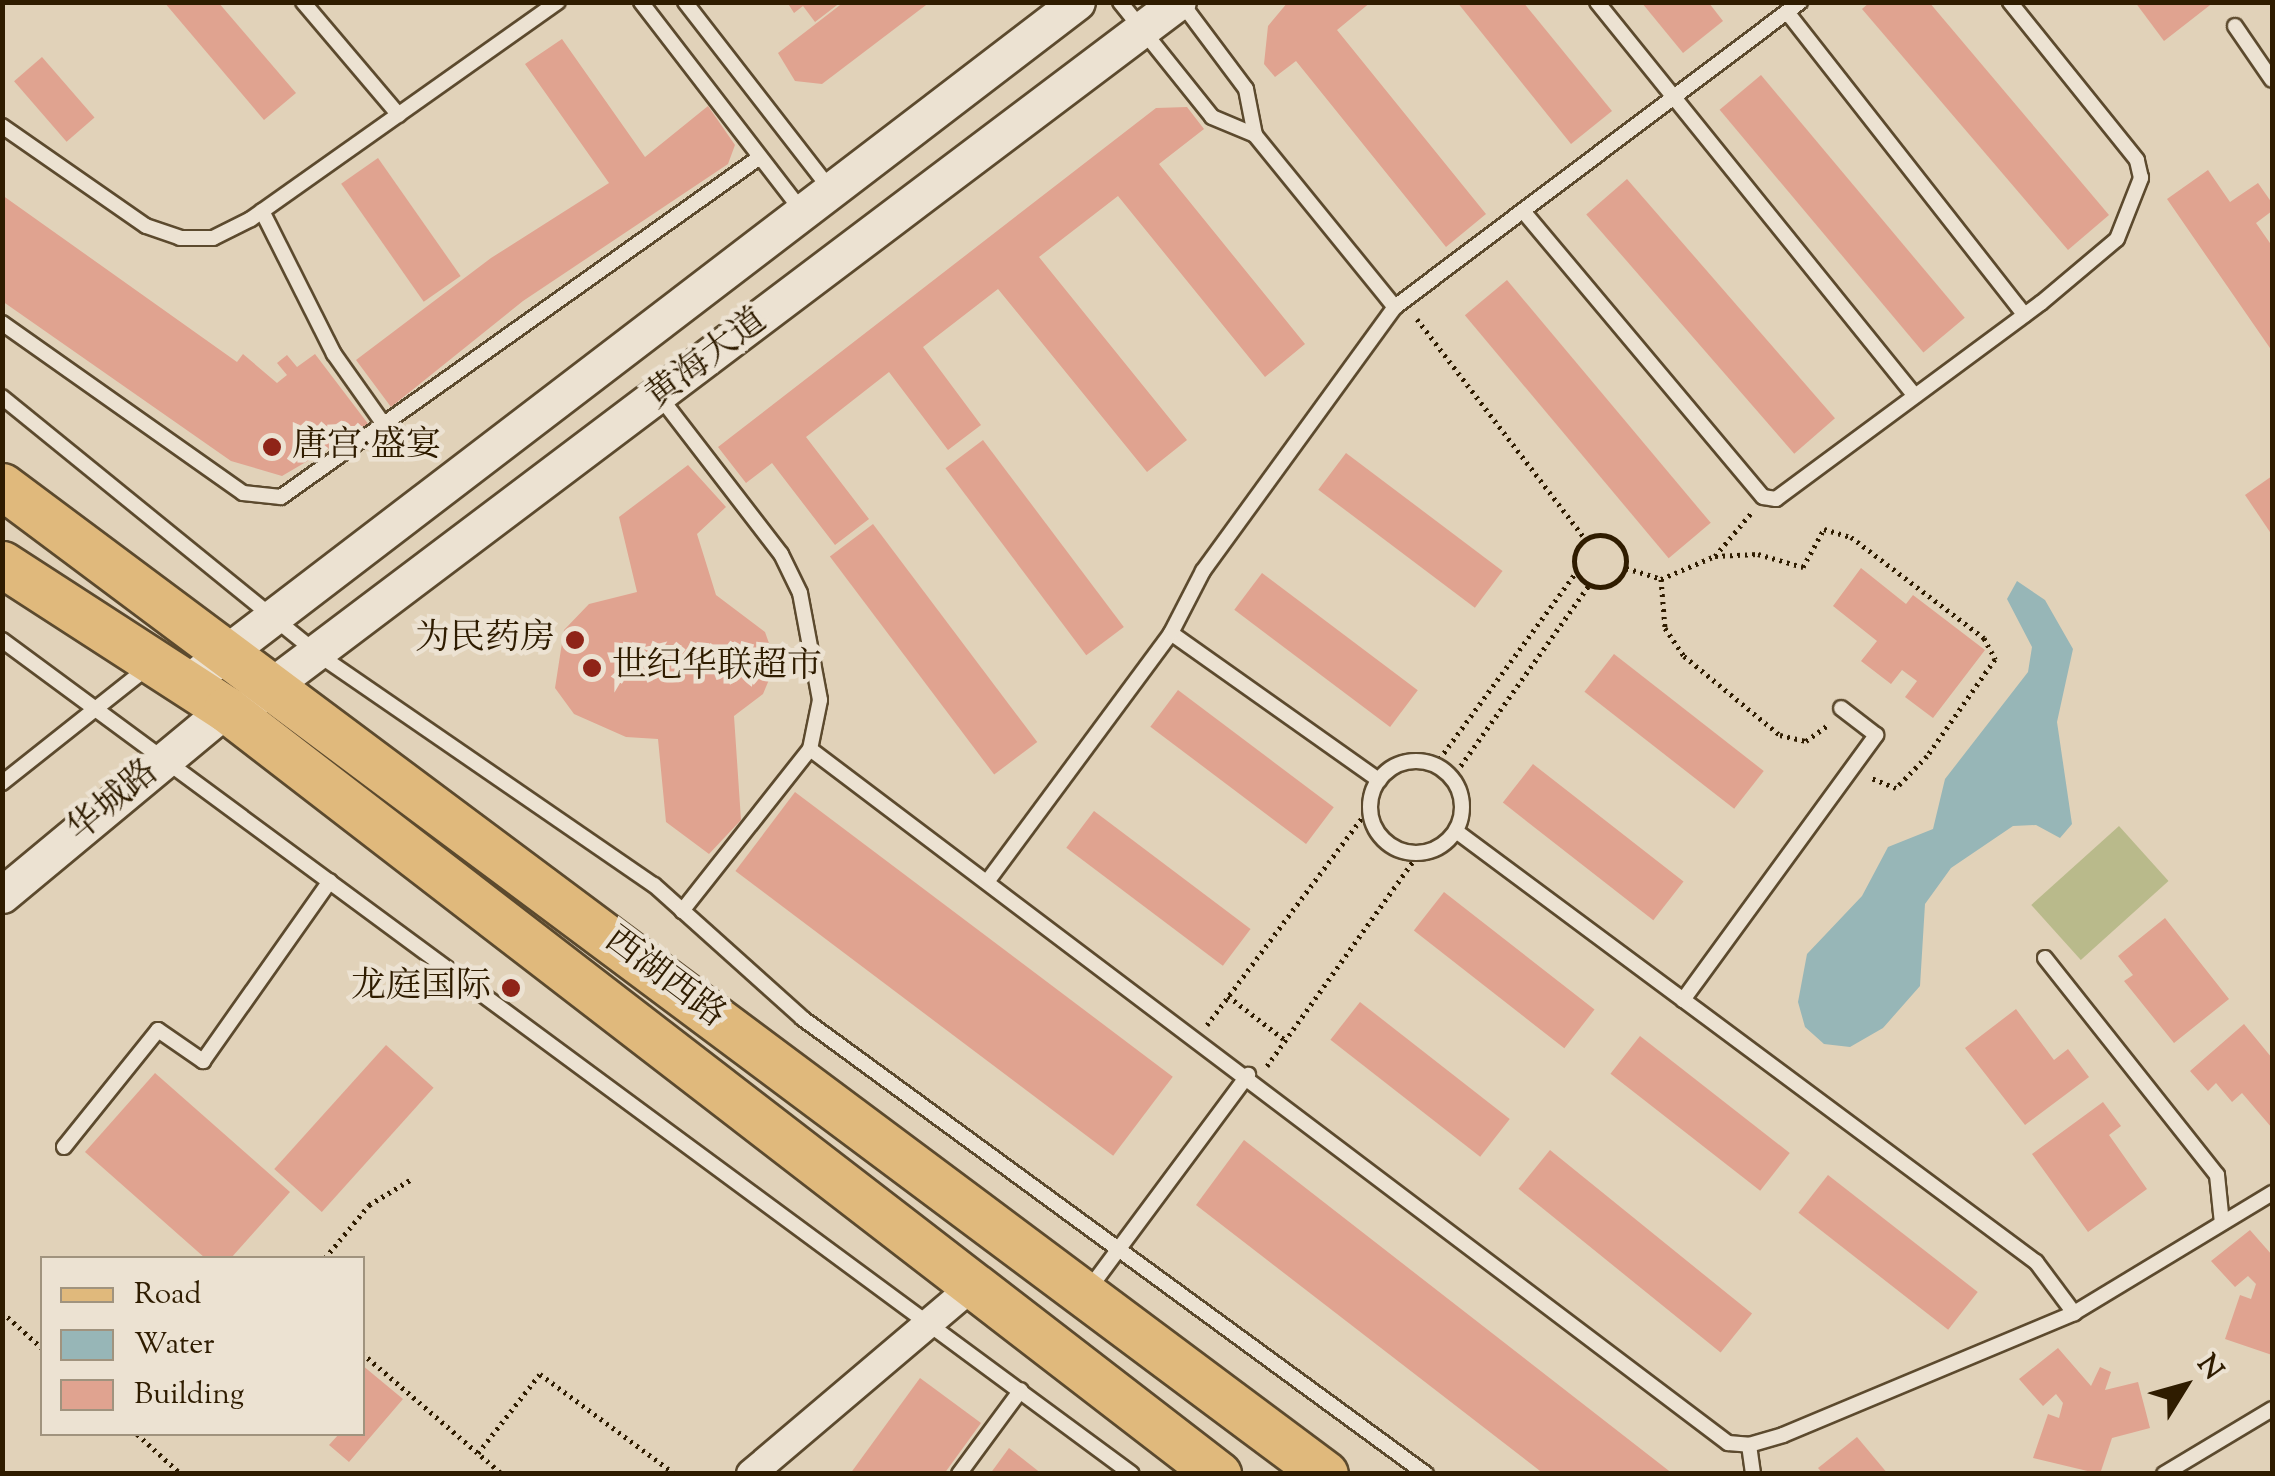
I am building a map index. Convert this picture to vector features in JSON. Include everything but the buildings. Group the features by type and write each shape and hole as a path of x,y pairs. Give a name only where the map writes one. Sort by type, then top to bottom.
{"main road":[{"name":"西湖西路","path":"2,486 1325,1474"},
{"name":"西湖西路","path":"2,564 230,712 1218,1474"}],"street":[{"name":"黄海大道","path":"172,671 230,653 1077,2"},
{"name":"黄海大道","path":"230,712 320,655 1180,2"},
{"name":"华城路","path":"2,895 163,760 230,712"},
{"path":"751,1474 974,1285"}],"lane":[{"path":"303,2 399,114"},
{"path":"2,126 146,226 180,238 214,238 262,211 558,2"},
{"path":"641,2 760,157 817,202"},
{"path":"685,2 817,202"},
{"path":"1120,2 1212,116 1255,135 1399,304"},
{"path":"1180,2 1246,89 1255,135"},
{"path":"1597,2 1915,396"},
{"path":"987,882 1171,633 1204,571 1399,304 1800,2"},
{"path":"1523,211 1763,498 1776,499 2025,315 2116,239 2141,178 2137,160 2010,2"},
{"path":"1786,12 2025,315"},
{"path":"2235,26 2272,80"},
{"path":"2,323 188,456 264,500 302,487 760,157"},
{"path":"262,211 334,354 385,426"},
{"path":"2,397 320,655 682,910 802,1018 1426,1474"},
{"path":"660,397 781,554 800,594 820,700 810,749 682,910"},
{"path":"1171,633 1379,780"},
{"path":"2,640 1132,1474"},
{"path":"2,782 96,710 172,671"},
{"path":"1683,1000 1876,735 1841,708"},
{"path":"810,749 1252,1078 1728,1443 1748,1445 2074,1313 2272,1193"},
{"path":"1404,762 1435,764 1452,778 1462,801 1456,831 1419,853 1380,835 1370,807 1379,780 1404,762"},
{"path":"1456,831 2036,1262 2074,1313"},
{"path":"64,1147 158,1030 203,1061 330,881"},
{"path":"2045,958 2217,1175 2222,1224"},
{"path":"1085,1294 1252,1078"},
{"path":"959,1474 1021,1390"},
{"path":"2164,1474 2272,1410"},
{"path":"1748,1445 1753,1474"}],"path":[{"path":"1399,304 1586,539"},
{"path":"1715,556 1763,498"},
{"path":"1626,568 1660,580 1715,556 1758,554 1803,566 1824,529 1850,537 1984,638 1995,659 1986,676 1908,778 1885,787 1853,766"},
{"path":"1435,764 1576,572 1575,554 1586,539 1603,535 1619,542 1626,568"},
{"path":"1576,572 1589,585 1607,587 1626,568"},
{"path":"1660,580 1665,628 1684,656 1780,735 1806,741 1841,708"},
{"path":"1452,778 1589,585"},
{"path":"1197,1038 1370,807"},
{"path":"1252,1078 1286,1040 1419,853"},
{"path":"1228,996 1286,1040"},
{"path":"327,1256 370,1206 410,1180"},
{"path":"2,1312 40,1346"},
{"path":"365,1357 502,1474"},
{"path":"478,1453 540,1374 675,1474"},
{"path":"138,1436 181,1474"}],"green space":[{"path":"2119,826 2169,881 2081,960 2031,905"}],"water":[{"path":"2017,581 2045,600 2073,649 2057,722 2072,824 2060,838 2036,825 2013,826 1951,868 1925,904 1920,986 1883,1028 1850,1047 1824,1044 1805,1027 1798,1002 1807,954 1862,896 1888,847 1933,829 1945,779 2028,672 2032,647 2007,599"}],"place":[{"name":"唐宫·盛宴","path":"272,447"},
{"name":"为民药房","path":"575,640"},
{"name":"世纪华联超市","path":"592,668"},
{"name":"龙庭国际","path":"511,988"}]}
